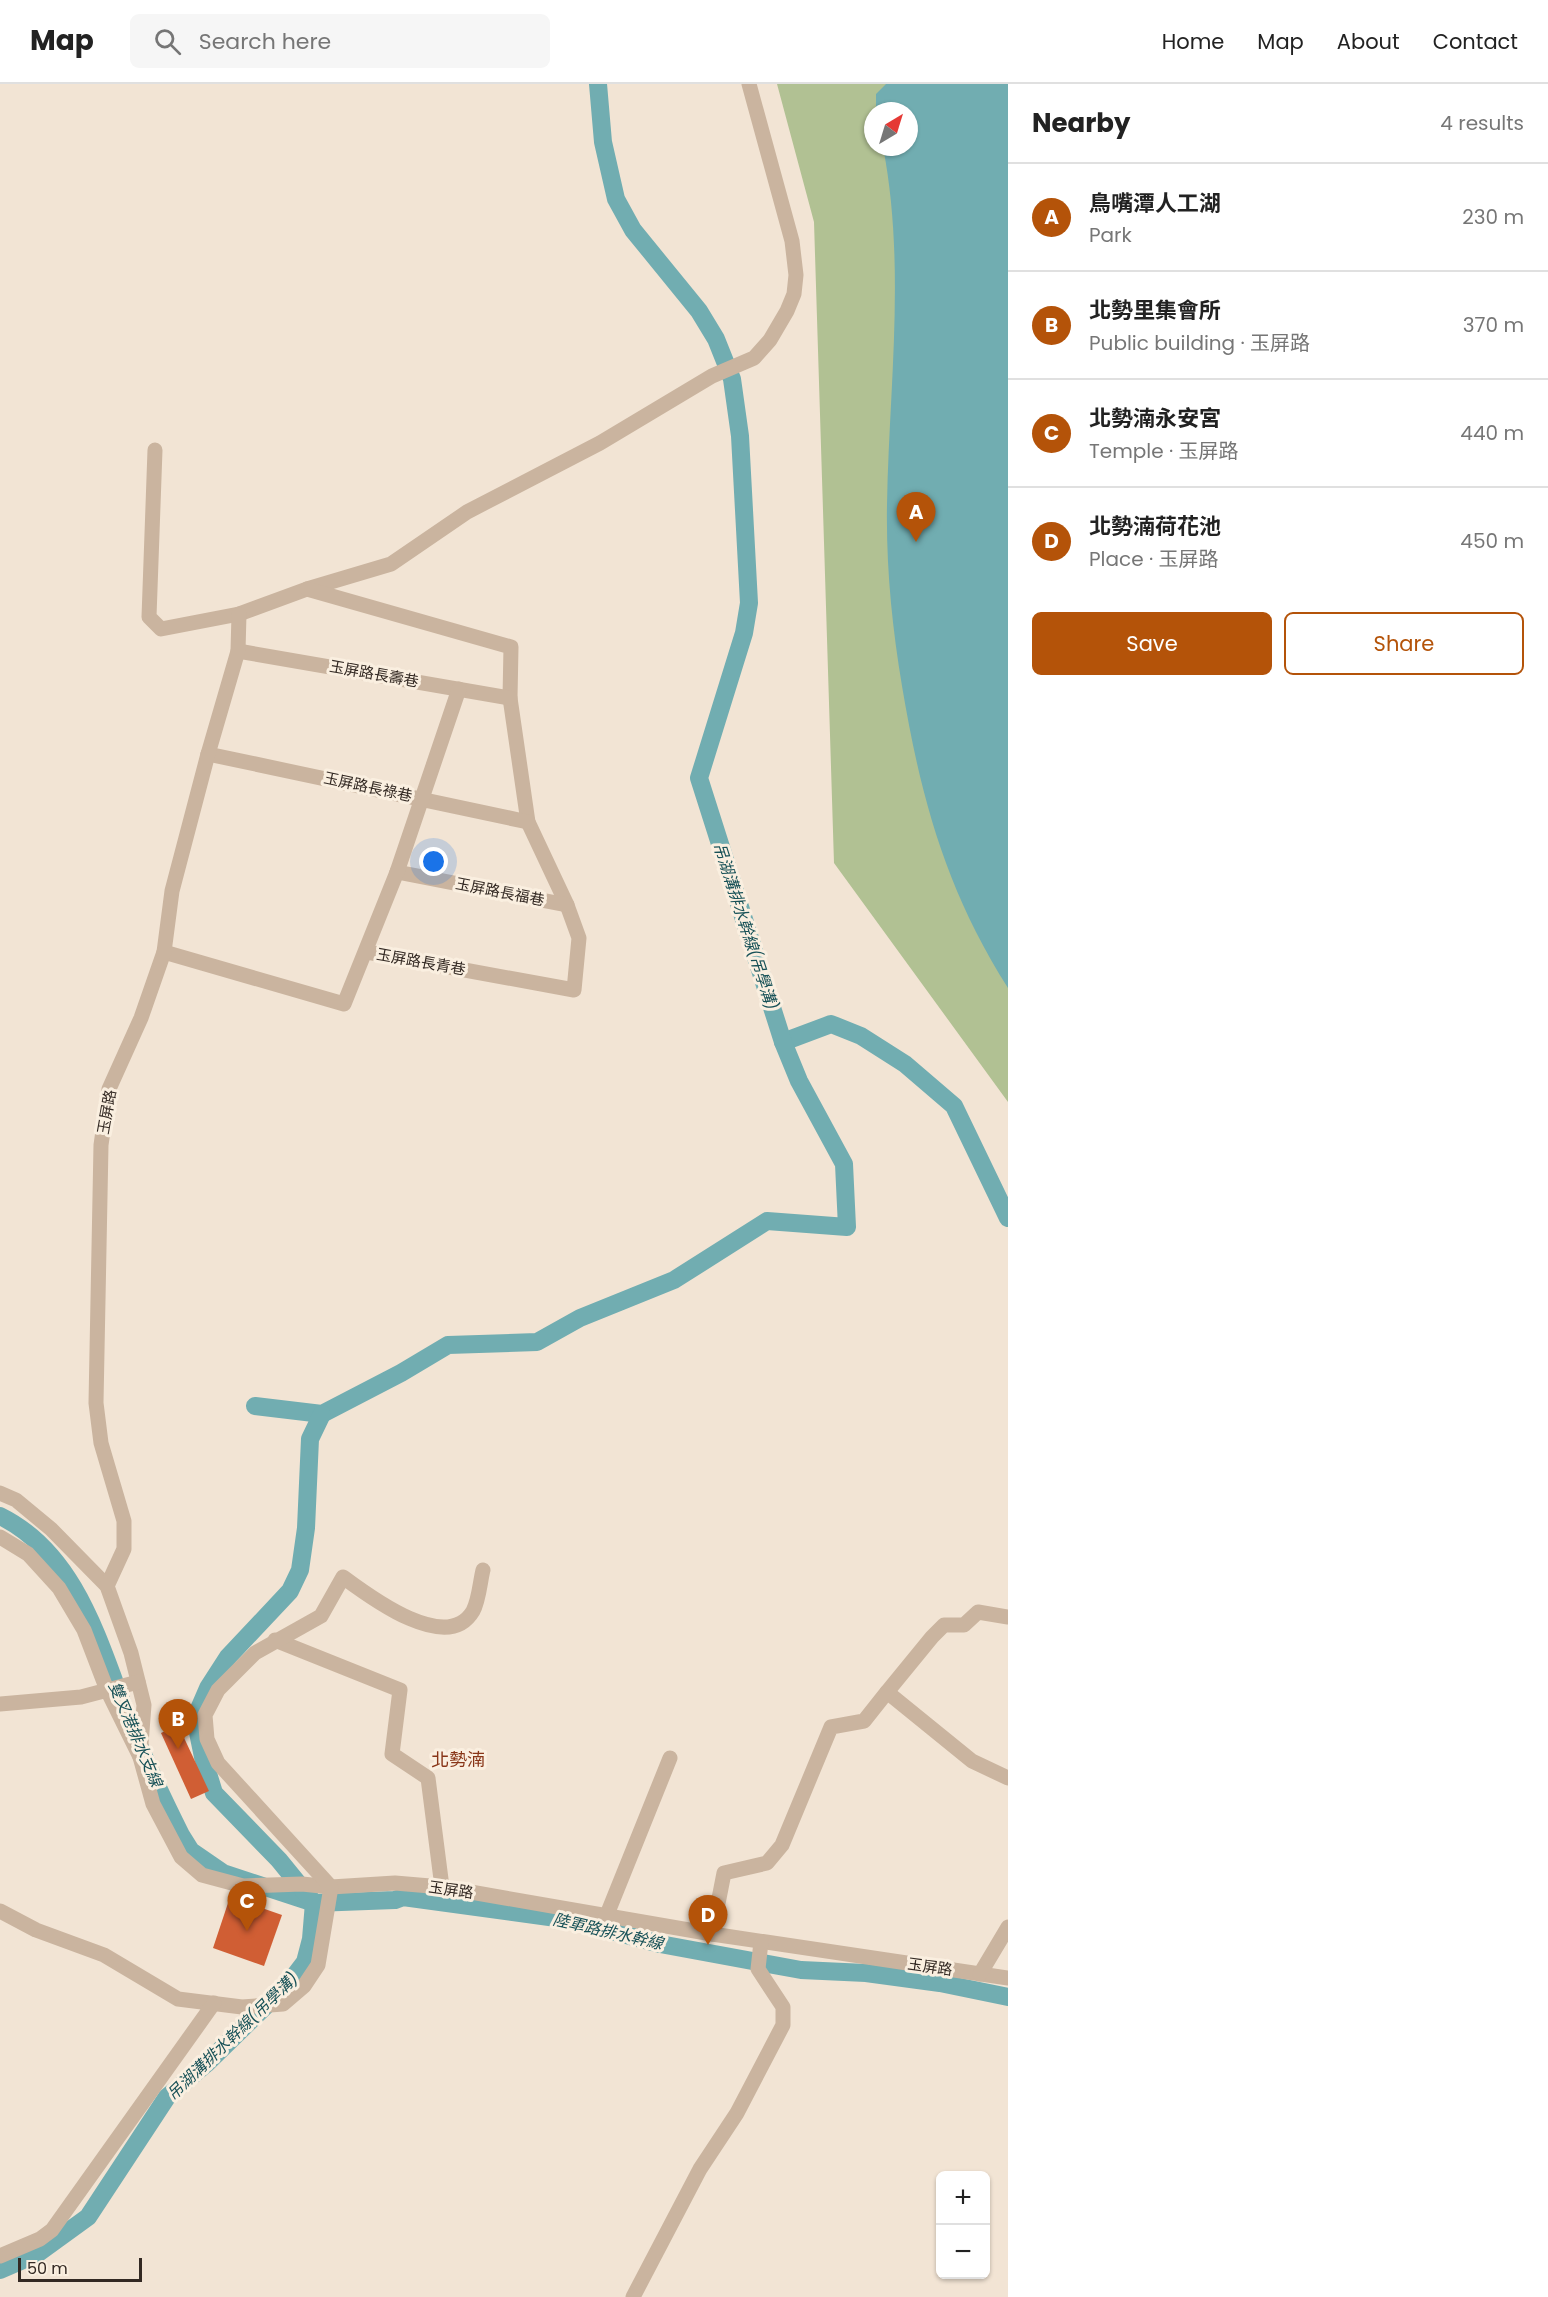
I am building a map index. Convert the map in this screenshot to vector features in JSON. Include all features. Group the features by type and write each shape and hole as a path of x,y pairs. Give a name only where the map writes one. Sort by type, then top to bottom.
{"street":[{"path":"155,450 149,617 161,629 239,614 307,589 391,564 467,512 600,443 649,411 712,376 754,358 770,340 787,311 794,294 796,274 792,241 749,84"},
{"path":"307,589 511,647 510,698 528,822 567,905"},
{"name":"玉屏路","path":"107,1586 124,1549 124,1521 101,1443 96,1403 101,1145 109,1089 141,1018 164,952 172,891 238,651 239,614"},
{"name":"玉屏路長壽巷","path":"238,651 510,698"},
{"path":"367,952 423,799 459,689"},
{"name":"玉屏路長祿巷","path":"208,754 528,822"},
{"name":"玉屏路長福巷","path":"397,872 567,905"},
{"name":"玉屏路長青巷","path":"164,952 344,1005 367,952 574,990 579,938 567,905"},
{"name":"玉屏路","path":"0,1493 16,1500 51,1529 107,1586 144,1705 140,1757 153,1804 180,1857 202,1875 243,1886 302,1884 327,1887 394,1883 442,1887 761,1942 1008,1978"},
{"path":"3,1543 28,1554 59,1588 84,1630 107,1690 140,1757"},
{"path":"0,1911 36,1930 104,1954 178,1999 242,2007 283,2004 304,1986 318,1965 327,1912 327,1887 297,1850 218,1763 207,1739 205,1715 218,1690 255,1653 275,1640 293,1634 321,1616 343,1577 398,1612 440,1629 456,1627 473,1611 483,1570"},
{"path":"712,1934 724,1873 767,1863 782,1845 831,1727 864,1721 932,1637 945,1625 964,1625 978,1612 1008,1617"},
{"path":"275,1640 400,1690 392,1754 428,1778 442,1887"},
{"path":"0,1704 81,1697 138,1682"},
{"path":"886,1692 972,1761 1005,1772"},
{"path":"606,1917 670,1758"},
{"path":"980,1974 1008,1927"},
{"path":"633,2297 700,2169 737,2113 783,2025 783,2007 758,1969 761,1942"},
{"path":"0,2256 40,2239 52,2230 214,2003"}],"green space":[{"path":"777,84 1008,84 1008,1102 834,863 814,222"}],"water":[{"path":"886,84 1008,84 1008,988 986,952 968,915 939,843 909,727 895,641 890,596 887,528 895,281 894,236 884,156 918,156 918,102 876,102 876,94"}],"building":[{"path":"178,1725 209,1791 191,1799 161,1733"},
{"path":"230,1897 282,1915 264,1966 213,1948"}],"waterway":[{"name":"吊湖溝排水幹線(吊學溝)","path":"255,1406 322,1414 401,1373 448,1345 537,1342 580,1318 674,1280 767,1221 847,1227 844,1164 799,1081 783,1042 699,778 744,633 749,603 740,436 732,379 716,339 699,311 633,230 616,199 603,142 598,84"},
{"path":"783,1042 831,1024 861,1036 905,1064 954,1106 1008,1218"},
{"name":"吊湖溝排水幹線(吊學溝)","path":"0,2270 37,2254 88,2217 167,2097 206,2064 289,1983 305,1962 311,1939 314,1903 279,1860 214,1793 203,1757 195,1718 208,1688 228,1657 290,1591 300,1570 306,1528 310,1439 322,1414"},
{"name":"陸軍路排水幹線","path":"0,1516 27,1533 49,1554 68,1579 97,1635 154,1780 181,1835 191,1851 223,1873 314,1903 395,1900 403,1897 571,1920 660,1944 801,1970 866,1973 940,1983 1008,1997"}],"place":[{"name":"鳥嘴潭人工湖","path":"916,542"},
{"name":"北勢里集會所","path":"178,1749"},
{"name":"北勢湳永安宮","path":"247,1931"},
{"name":"北勢湳荷花池","path":"708,1945"}],"district":[{"name":"北勢湳","path":"458,1760"}],"water label":[{"name":"雙叉港排水支線","path":"136,1734"}]}
